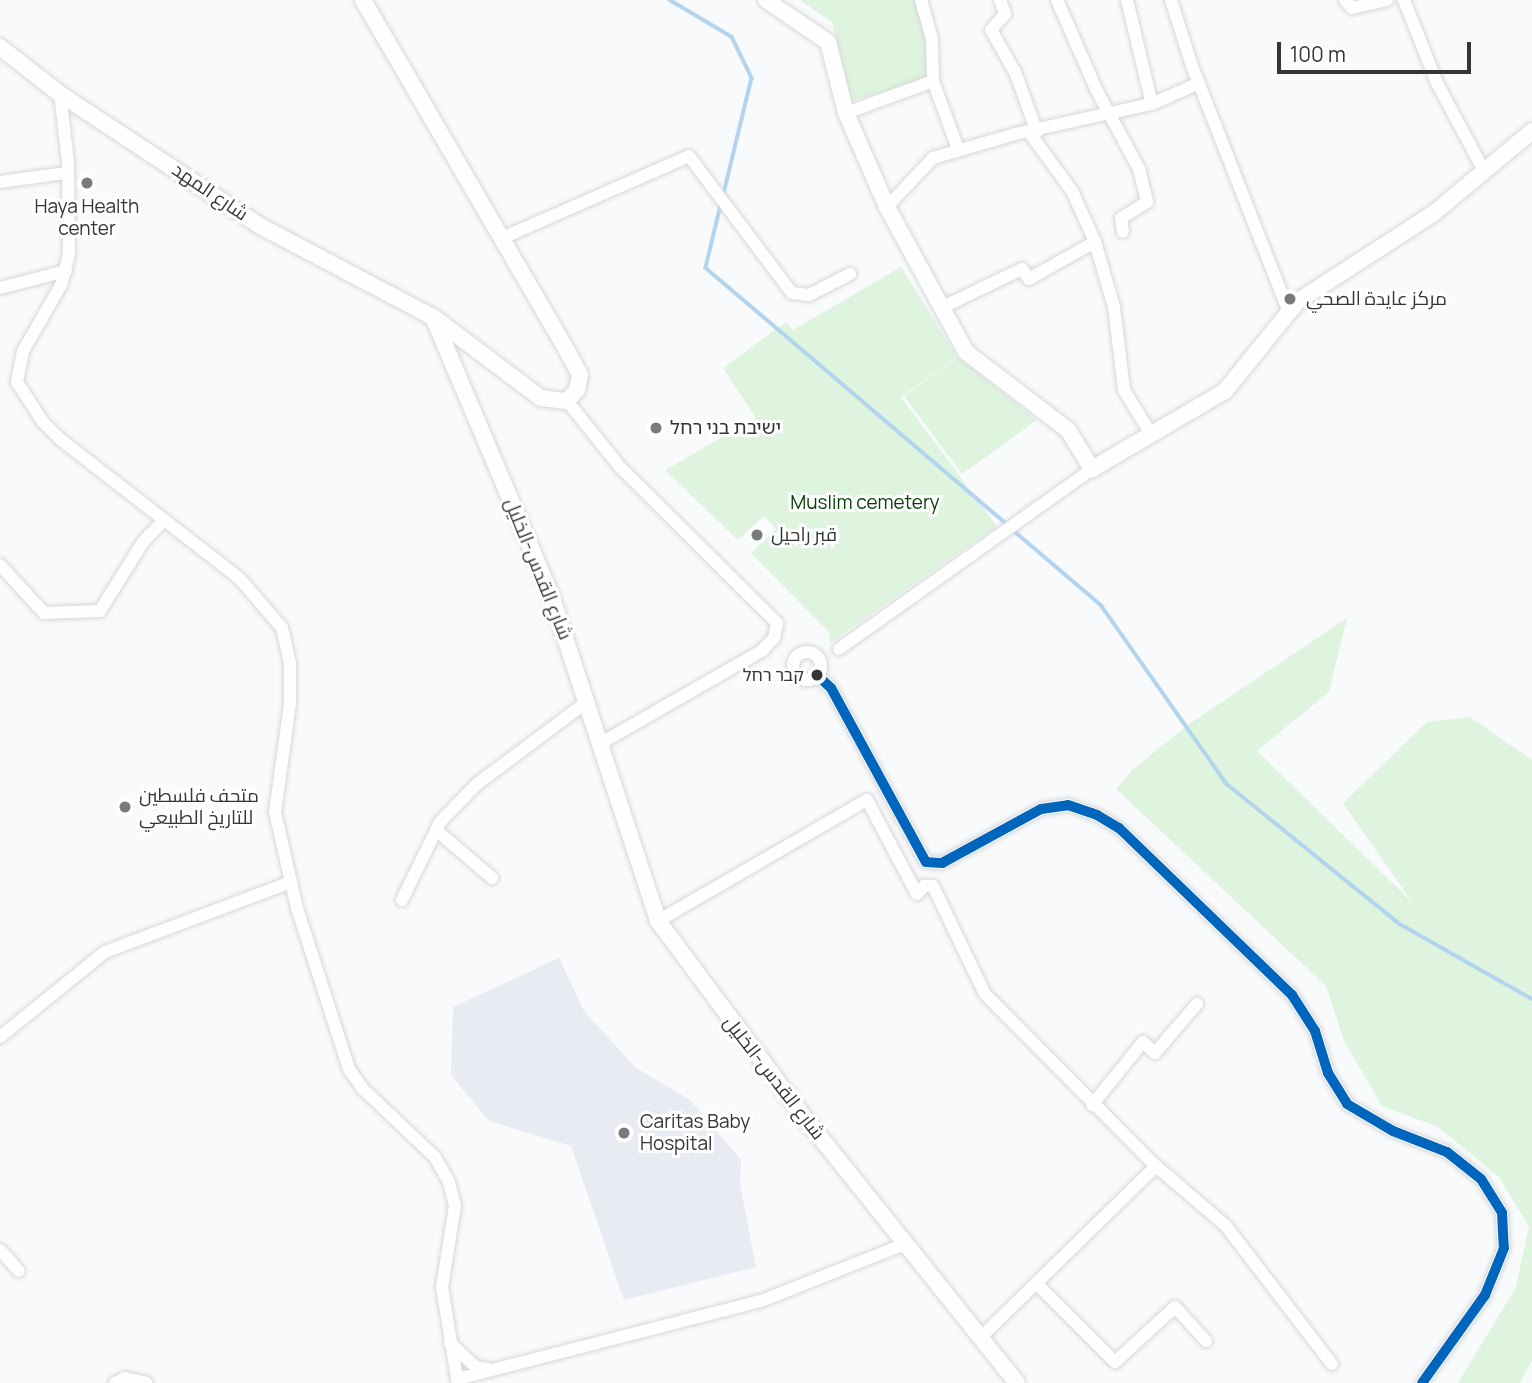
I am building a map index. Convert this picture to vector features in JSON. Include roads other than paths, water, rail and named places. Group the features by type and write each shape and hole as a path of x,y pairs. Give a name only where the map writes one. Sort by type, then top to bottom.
{"main road":[{"path":"363,0 396,50 500,239 580,375 577,390 567,401 550,401 532,393 433,317"},
{"path":"766,0 828,42 846,113 887,207 966,352 1068,430 1092,468 1225,391 1298,301 1434,213 1532,131"},
{"name":"شارع المهد","path":"0,47 60,94 262,227 433,317"},
{"name":"شارع القدس-الخليل","path":"433,317 552,598 603,742 658,921 713,1000 1017,1383"}],"street":[{"path":"921,0 932,39 933,81 958,149"},
{"path":"1057,0 1139,169 1147,202 1121,218 1123,232"},
{"path":"1127,0 1152,104"},
{"path":"1171,0 1199,83 1289,312"},
{"path":"1345,0 1352,8 1387,0"},
{"path":"1404,0 1437,83 1484,171"},
{"path":"1004,1 1005,14 991,30 1015,72 1033,132 1072,191 1095,242 1114,307 1124,390 1151,434"},
{"path":"846,113 933,81"},
{"path":"887,207 933,158 958,149 1111,116 1152,104 1199,83"},
{"path":"60,94 70,214 66,271 23,351 17,382 43,422 61,440 239,578 282,628 290,662 290,704 275,812 291,882 349,1069 363,1089 435,1157 449,1182 455,1206 442,1287 457,1381 761,1301 905,1244"},
{"path":"500,239 689,156 792,293 809,295 850,274"},
{"path":"0,181 66,173"},
{"path":"943,307 1022,269 1029,279 1095,242"},
{"path":"0,288 66,271"},
{"path":"567,401 620,467 777,623 774,638 763,650 603,742"},
{"path":"839,649 1092,468"},
{"path":"0,565 44,613 100,611 143,542 164,520"},
{"path":"817,675 831,688 926,862 942,863 1041,809 1068,805 1097,815 1119,828 1292,995 1315,1031 1328,1073 1347,1104 1393,1131 1447,1152 1481,1179 1502,1213 1504,1248 1485,1295 1422,1383"},
{"path":"402,900 436,830 477,784 589,701"},
{"path":"658,921 867,800 916,894 924,886 933,886 985,995 1156,1167 1226,1226 1332,1364"},
{"path":"436,830 492,878"},
{"path":"0,1037 106,952 291,882"},
{"path":"1093,1105 1143,1042 1155,1053 1197,1004"},
{"path":"981,1337 1156,1167"},
{"path":"0,1250 19,1271"},
{"path":"1036,1283 1115,1362 1175,1307 1206,1341"},
{"path":"450,1343 476,1367 492,1370"},
{"path":"115,1383 125,1378 146,1383"}],"waterway":[{"path":"670,0 732,37 752,78 724,194"},
{"path":"721,205 706,268 1008,525"},
{"path":"1013,530 1101,605 1227,784 1400,924 1532,999"}],"place":[{"name":"Haya Health center","path":"87,183"},
{"name":"مركز عايدة الصحي","path":"1290,299"},
{"name":"ישיבת בני רחל","path":"656,428"},
{"name":"قبر راحيل","path":"757,535"},
{"name":"קבר רחל","path":"817,675"},
{"name":"متحف فلسطين للتاريخ الطبيعي","path":"125,807"},
{"name":"Caritas Baby Hospital","path":"624,1133"}],"park label":[{"name":"Muslim cemetery","path":"865,503"}]}
